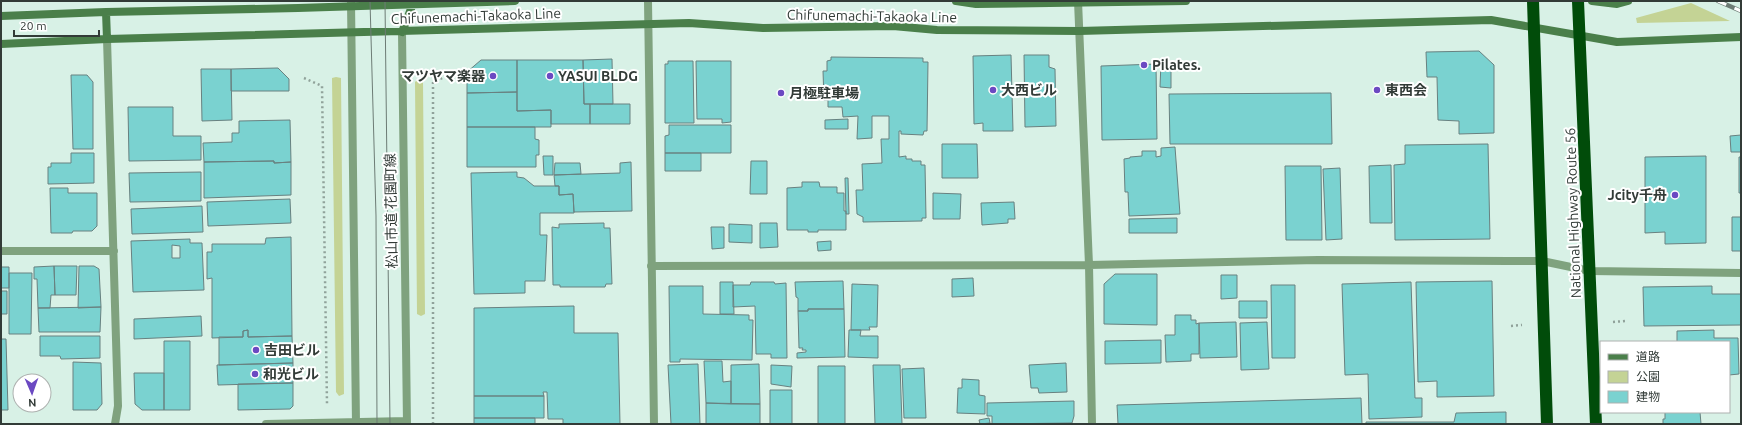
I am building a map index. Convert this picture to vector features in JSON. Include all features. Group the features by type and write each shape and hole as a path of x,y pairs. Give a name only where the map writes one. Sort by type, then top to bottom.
{"highway":[{"path":"1533,1 1547,424"},
{"name":"National Highway Route 56","path":"1578,1 1596,424"}],"street":[{"name":"Chifunemachi-Takaoka Line","path":"1,16 414,2 515,1"},
{"path":"648,1 654,424"},
{"name":"Chifunemachi-Takaoka Line","path":"956,1 976,4 1186,1"},
{"path":"1592,1 1617,4 1628,1"},
{"name":"松山市道 花園町線","path":"407,422 402,32 414,2"},
{"path":"1078,2 1089,265 1092,424"},
{"path":"351,4 356,423"},
{"path":"106,12 118,406 115,424"},
{"name":"Chifunemachi-Takaoka Line","path":"1,44 107,39 402,32 648,23 689,23 763,28 893,26 937,30 1079,31 1491,20 1617,42 1741,37"},
{"path":"1,251 114,251"},
{"path":"651,266 1089,265 1318,260 1542,261 1590,271 1741,273"},
{"path":"266,424 407,422"}],"path":[{"path":"433,424 433,82 447,76"},
{"path":"304,78 322,86 327,423"},
{"path":"1592,322 1626,321"},
{"path":"1511,326 1544,325"}],"green space":[{"path":"1691,3 1730,21 1637,23 1636,18"},
{"path":"332,78 341,78 344,394 339,396 336,392"},
{"path":"417,80 422,80 423,82 425,314 421,316 417,314 415,82"}],"building":[{"path":"1479,51 1494,65 1494,133 1459,134 1459,121 1438,120 1437,77 1427,77 1426,52"},
{"name":"大西ビル","path":"1011,55 1013,131 983,131 983,123 974,124 973,56"},
{"path":"1024,55 1049,55 1049,67 1055,69 1056,126 1025,127"},
{"path":"831,57 923,58 923,62 928,62 927,131 924,131 923,135 901,134 901,131 899,131 899,157 906,156 906,159 921,161 921,165 925,165 926,218 922,218 922,221 863,222 863,217 857,214 856,190 863,190 862,164 882,163 881,139 889,139 889,116 872,116 872,138 857,139 858,116 843,117 842,107 828,107 828,100 824,100 823,71 827,71 827,61 831,60"},
{"path":"612,59 613,104 584,104 583,60"},
{"path":"481,60 517,60 517,92 467,93 467,72"},
{"name":"YASUI BLDG","path":"517,60 583,60 584,104 590,104 590,124 551,124 551,110 517,111"},
{"path":"668,61 693,61 694,123 665,123 665,64 668,64"},
{"path":"696,61 731,61 731,122 722,123 722,119 697,119"},
{"path":"1161,62 1171,62 1171,88 1160,87"},
{"path":"1156,64 1157,139 1102,140 1101,66"},
{"path":"278,68 289,79 289,91 231,91 231,69"},
{"path":"201,69 231,69 232,120 202,121"},
{"path":"71,75 87,75 93,82 93,149 73,149"},
{"path":"517,92 517,111 551,110 551,127 467,127 467,93"},
{"path":"1331,93 1332,144 1170,144 1169,94"},
{"path":"590,104 630,104 630,124 590,124"},
{"path":"128,107 173,107 173,136 201,136 201,160 129,161"},
{"path":"848,119 848,129 825,129 825,120"},
{"path":"290,120 291,162 204,162 203,143 232,142 232,133 239,133 239,121"},
{"path":"669,125 731,125 731,153 665,153 665,136 669,135"},
{"path":"467,127 535,127 535,139 539,140 539,155 536,155 536,167 467,167"},
{"path":"1741,135 1741,152 1731,152 1730,136"},
{"path":"942,144 977,144 978,178 942,178"},
{"path":"1488,144 1490,239 1395,240 1394,165 1405,164 1405,145"},
{"path":"1175,147 1180,214 1129,216 1128,192 1125,192 1124,159 1142,156 1142,151 1156,151 1156,157 1161,156 1161,148"},
{"path":"71,153 94,153 94,183 48,184 48,167 51,167 51,163 71,163"},
{"path":"665,153 701,153 701,171 665,171"},
{"path":"543,156 553,156 553,175 544,175"},
{"name":"Jcity千舟","path":"1706,156 1706,243 1665,244 1665,232 1645,233 1645,157"},
{"path":"1739,157 1741,157 1741,193 1739,193"},
{"path":"274,161 274,163 291,162 291,195 204,198 204,162"},
{"path":"751,161 767,161 767,194 750,194"},
{"path":"631,162 632,211 574,212 573,194 559,195 559,186 555,186 554,175 620,173 620,163"},
{"path":"555,163 580,163 581,174 554,175"},
{"path":"1391,165 1392,223 1370,223 1369,166"},
{"path":"1285,166 1321,166 1322,240 1286,240"},
{"path":"1340,168 1342,239 1326,240 1323,169"},
{"path":"201,172 201,201 130,202 129,173"},
{"path":"517,172 517,177 524,178 534,186 559,186 559,195 573,194 574,213 540,213 540,235 547,235 545,281 525,281 525,293 474,294 471,173"},
{"path":"845,178 848,178 849,214 846,214"},
{"path":"802,182 819,182 820,187 837,187 837,193 844,193 846,230 818,230 818,232 808,232 808,230 787,230 787,188 802,187"},
{"path":"50,188 68,188 68,193 97,193 97,226 92,231 51,233"},
{"path":"933,193 961,194 960,219 933,219"},
{"path":"290,199 291,223 208,226 207,202"},
{"path":"1014,202 1015,219 1008,219 1008,223 982,225 981,203"},
{"path":"202,206 203,232 132,234 131,209"},
{"path":"1732,217 1741,217 1741,251 1732,251"},
{"path":"1177,218 1177,233 1129,233 1129,219"},
{"path":"604,223 604,228 610,228 612,284 606,284 605,287 560,287 560,285 553,285 552,227 559,228 559,224"},
{"path":"760,223 777,223 778,247 760,248"},
{"path":"729,224 752,225 752,243 729,242"},
{"path":"711,227 724,227 724,248 712,249"},
{"path":"291,237 292,336 248,337 248,330 243,331 243,337 212,338 212,278 207,279 207,252 212,252 212,244 265,244 266,238"},
{"path":"190,239 190,243 202,243 204,290 133,292 131,241","holes":["172,245 180,246 180,258 172,258"]},
{"path":"831,241 831,250 818,251 817,242"},
{"path":"54,266 77,266 76,295 55,295"},
{"path":"54,266 55,295 51,295 50,308 38,308 37,279 34,279 34,267"},
{"path":"79,266 94,266 99,269 101,307 78,308"},
{"path":"1,267 9,267 9,288 1,288"},
{"path":"9,273 32,273 31,334 9,334"},
{"path":"1115,274 1157,274 1157,325 1104,324 1104,284"},
{"path":"1221,275 1237,275 1237,298 1221,299"},
{"path":"973,278 974,296 952,297 952,279"},
{"path":"843,281 844,309 808,309 808,311 798,311 798,298 796,297 795,282"},
{"path":"1492,281 1494,396 1437,397 1437,381 1418,382 1416,282"},
{"path":"720,282 733,282 734,314 720,314"},
{"path":"751,282 774,282 775,284 786,283 787,358 771,358 771,354 756,354 755,306 733,307 733,285 750,285"},
{"path":"1411,282 1415,398 1422,398 1422,417 1369,419 1368,374 1345,375 1342,284"},
{"path":"852,284 878,285 877,327 869,327 870,330 851,330"},
{"path":"1271,285 1295,285 1295,358 1272,358"},
{"path":"669,286 703,286 703,314 749,315 749,320 753,320 752,360 680,359 680,362 670,362"},
{"path":"1712,286 1712,294 1741,294 1741,325 1644,326 1643,287"},
{"path":"1,291 7,291 7,314 1,314"},
{"path":"1239,301 1267,301 1267,318 1239,318"},
{"path":"574,306 574,333 618,333 620,424 563,424 563,419 548,419 547,392 543,392 544,396 474,396 474,308"},
{"path":"101,307 100,332 39,332 38,308"},
{"path":"808,309 844,309 845,357 797,358 797,353 806,352 806,350 802,350 803,348 799,348 798,311 808,311"},
{"path":"1175,315 1191,315 1191,320 1196,320 1196,324 1199,323 1199,354 1191,354 1191,361 1166,362 1165,335 1175,335"},
{"path":"201,316 202,336 134,339 134,319"},
{"path":"1236,322 1237,357 1200,358 1199,323"},
{"path":"1267,322 1269,369 1241,370 1240,323"},
{"name":"吉田ビル","path":"248,330 248,337 292,336 293,363 219,365 219,337 243,337 243,331"},
{"path":"849,330 861,330 860,336 878,336 878,358 848,357"},
{"path":"1714,330 1714,338 1738,338 1739,374 1730,375 1730,341 1677,341 1677,331"},
{"path":"40,336 100,336 100,358 61,359 60,356 40,356"},
{"path":"1,339 6,339 8,410 1,410"},
{"path":"1161,340 1161,363 1105,364 1105,341"},
{"path":"164,341 190,341 190,410 164,410"},
{"path":"704,361 722,361 723,382 731,381 731,404 706,403"},
{"path":"73,362 101,363 102,404 97,410 73,410"},
{"name":"和光ビル","path":"293,363 293,383 218,385 217,365"},
{"path":"1066,363 1067,392 1039,393 1038,388 1031,388 1029,365"},
{"path":"698,364 700,424 671,424 668,365"},
{"path":"759,364 760,404 731,404 731,365"},
{"path":"771,365 792,366 791,387 771,384"},
{"path":"873,365 900,365 902,424 875,424"},
{"path":"818,366 845,366 845,424 818,424"},
{"path":"924,368 926,418 904,418 902,369"},
{"path":"134,373 164,373 164,410 142,410 135,404"},
{"path":"962,379 979,380 979,395 985,396 985,414 957,413 958,388 962,388"},
{"path":"293,383 293,406 290,409 238,410 238,384"},
{"path":"770,390 792,390 792,424 770,424"},
{"path":"474,396 544,396 544,418 474,418"},
{"path":"1361,398 1362,424 1118,424 1117,405"},
{"path":"1074,401 1074,416 1072,423 992,424 992,416 987,416 987,403"},
{"path":"706,403 760,404 760,424 706,424"},
{"path":"1506,412 1506,424 1366,424 1366,422 1454,422 1456,413"},
{"path":"1665,413 1700,413 1701,424 1663,424 1663,419 1665,419"},
{"path":"474,418 535,418 535,424 474,424"},
{"path":"989,418 990,423 980,424 979,420"}],"tram line":[{"path":"370,1 376,216 377,424"},
{"path":"385,1 390,424"}],"railway":[{"path":"1718,1 1741,11"}],"place":[{"name":"Pilates.","path":"1144,65"},
{"name":"マツヤマ楽器","path":"493,76"},
{"name":"YASUI BLDG","path":"550,76"},
{"name":"大西ビル","path":"993,90"},
{"name":"東西会","path":"1377,90"},
{"name":"月極駐車場","path":"781,93"},
{"name":"Jcity千舟","path":"1675,195"},
{"name":"吉田ビル","path":"256,350"},
{"name":"和光ビル","path":"255,374"}]}
